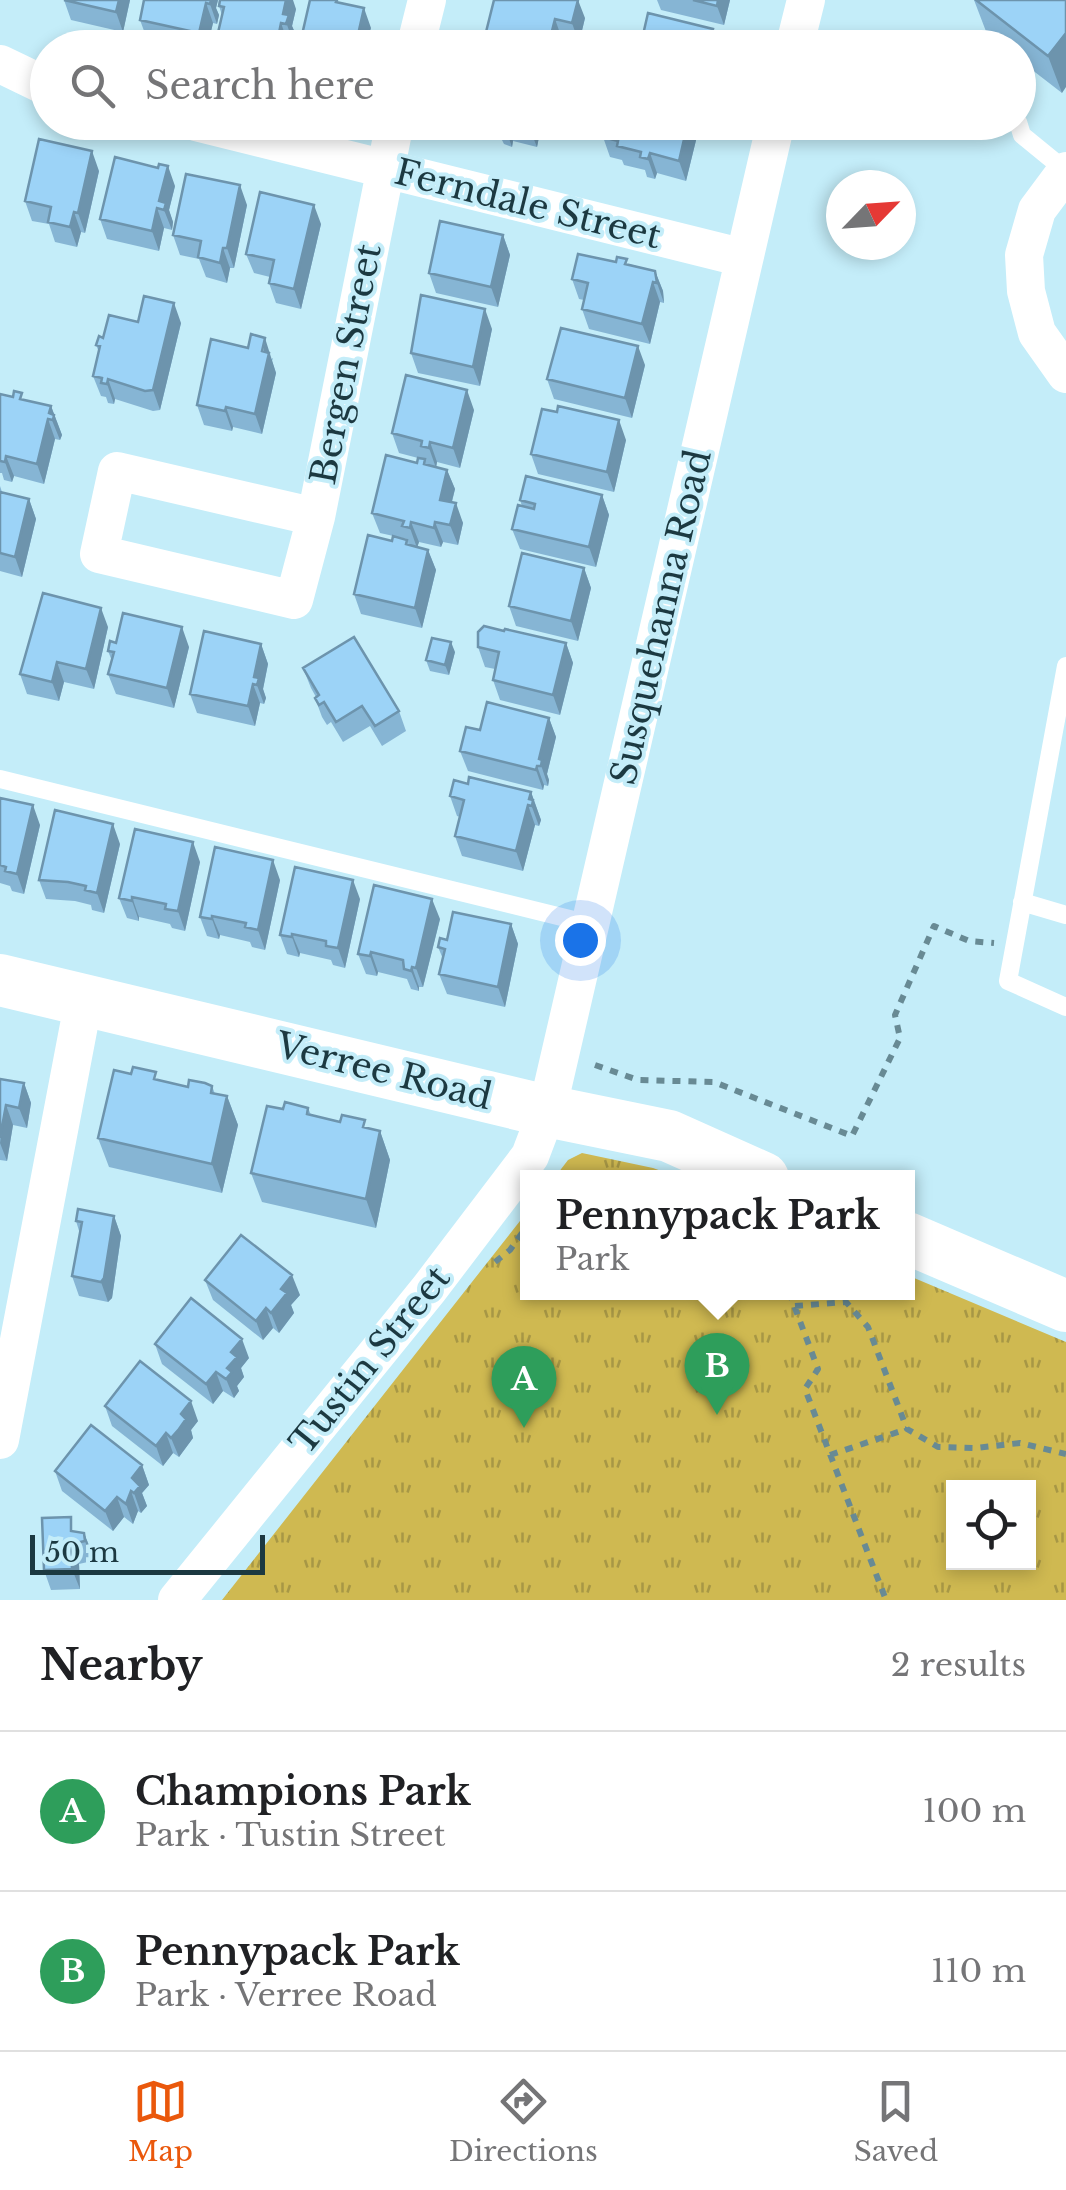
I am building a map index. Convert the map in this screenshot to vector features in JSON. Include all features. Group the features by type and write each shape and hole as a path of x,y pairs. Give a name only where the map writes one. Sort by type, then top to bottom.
{"main road":[{"name":"Verree Road","path":"0,980 547,1111 669,1136 746,1170"},
{"path":"915,1241 1066,1306"}],"street":[{"path":"420,30 427,0"},
{"path":"798,30 806,0"},
{"path":"0,64 30,78"},
{"name":"Ferndale Street","path":"271,140 744,258"},
{"name":"Bergen Street","path":"316,517 117,472 99,554 294,600 316,517 391,140"},
{"name":"Susquehanna Road","path":"547,1111 772,140"},
{"path":"1066,171 1037,210 1024,255 1026,291 1037,334 1066,374"},
{"path":"0,1440 84,999"},
{"name":"Tustin Street","path":"177,1600 429,1288 530,1156 547,1111"}],"lane":[{"path":"1028,140 1066,171"},
{"path":"1066,666 1008,981 1066,1007"},
{"path":"0,778 590,924"},
{"path":"1022,902 1066,916"}],"path":[{"path":"594,1065 638,1080 714,1082 852,1136 900,1038 895,1015 934,926 969,941 1015,945"},
{"path":"579,1162 580,1170"},
{"path":"792,1300 818,1369 805,1389 886,1600"},
{"path":"795,1306 846,1302 868,1327 907,1429 938,1447 976,1448 1020,1442 1066,1454"},
{"path":"830,1455 907,1429"}],"green space":[{"path":"582,1153 659,1170 560,1170 568,1160"},
{"path":"520,1221 520,1300 915,1300 915,1278 1066,1342 1066,1600 222,1600"}],"building":[{"path":"64,0 119,0 116,12"},
{"path":"144,0 211,0 206,3 200,30 140,20"},
{"path":"220,0 286,0 283,14 289,15 280,30 219,30 224,7 219,6"},
{"path":"310,0 337,0 364,8 359,30 303,30"},
{"path":"494,0 578,0 572,23 555,19 552,30 486,30"},
{"path":"693,0 718,0 717,6"},
{"path":"976,0 1066,0 1066,33 1048,56 1036,47 1036,30 1015,30"},
{"path":"648,13 713,29 713,30 644,30"},
{"path":"39,140 92,151 78,213 74,212 70,227 48,222 51,207 25,201"},
{"path":"614,140 684,140 679,161 650,153 648,159 640,157 641,152 617,146"},
{"path":"115,157 158,168 159,164 168,166 159,201 166,203 164,210 157,208 152,231 100,219"},
{"path":"186,174 240,185 227,248 223,248 220,263 198,257 201,241 173,235"},
{"path":"260,192 314,205 294,289 269,283 274,260 246,254"},
{"path":"440,221 503,235 491,287 429,273"},
{"path":"578,254 616,262 617,257 627,259 625,264 655,271 657,283 653,282 642,324 582,309 588,283 572,279"},
{"path":"421,295 485,309 473,367 411,353"},
{"path":"144,296 174,303 153,390 108,379 107,384 101,383 102,378 93,376 100,346 96,345 99,336 103,338 109,315 138,322"},
{"path":"561,328 638,346 625,398 547,379"},
{"path":"251,334 265,338 262,351 269,353 255,414 197,405 211,339 248,348"},
{"path":"406,375 467,390 453,448 430,442 429,448 421,446 422,441 392,433"},
{"path":"14,391 22,393 20,399 51,406 49,413 54,415 53,420 48,419 37,464 6,456 5,462 0,461 0,394 13,397"},
{"path":"558,406 619,420 607,472 531,454 542,409 557,412"},
{"path":"386,455 417,463 418,458 425,459 424,464 447,470 440,500 456,503 450,525 435,522 434,528 411,522 410,528 402,526 404,521 372,513"},
{"path":"526,476 602,495 589,547 512,529 518,505 534,509 535,504 520,500"},
{"path":"0,492 29,499 15,557 0,553"},
{"path":"368,535 392,541 393,536 428,550 415,608 354,594"},
{"path":"522,553 584,568 571,621 509,606"},
{"path":"43,593 101,608 86,669 57,662 52,682 20,674"},
{"path":"123,613 182,627 167,688 108,674 114,652 108,651 110,641 116,643"},
{"path":"484,626 566,643 553,695 493,680 499,652 478,647 478,632"},
{"path":"204,631 261,644 254,677 259,678 257,685 253,684 248,706 190,694"},
{"path":"354,637 399,711 375,726 362,706 336,722 324,702 319,705 315,698 319,695 303,668"},
{"path":"432,638 451,642 445,665 426,660"},
{"path":"487,702 549,718 539,759 541,766 536,770 460,751 466,727 480,730"},
{"path":"469,777 531,792 532,806 528,805 516,851 455,836 464,800 450,796 454,780 468,784"},
{"path":"0,798 33,805 17,874 0,865"},
{"path":"55,810 113,824 97,893 85,890 86,886 39,880"},
{"path":"135,829 193,842 178,911 165,909 166,904 119,898"},
{"path":"215,847 273,860 258,930 245,927 246,923 200,917"},
{"path":"295,867 353,880 338,948 326,946 326,941 280,935"},
{"path":"374,885 432,899 416,968 411,971 404,969 403,960 371,952 370,956 358,954"},
{"path":"453,912 511,924 498,987 439,974 445,949 438,947 440,938 447,940"},
{"path":"133,1067 156,1072 154,1079 188,1087 189,1080 205,1083 212,1086 211,1093 227,1096 212,1164 98,1138 114,1070 131,1074"},
{"path":"0,1079 24,1083 19,1108 6,1105 0,1138"},
{"path":"285,1102 308,1108 307,1114 340,1122 342,1115 365,1120 363,1127 380,1131 366,1199 251,1173 267,1106 283,1109"},
{"path":"78,1209 114,1216 101,1282 72,1276 82,1222 76,1221"},
{"path":"241,1235 292,1275 281,1289 287,1293 271,1313 266,1308 256,1321 205,1280"},
{"path":"191,1298 242,1339 231,1352 237,1357 227,1368 232,1372 226,1379 216,1372 206,1384 155,1344"},
{"path":"140,1361 191,1401 181,1414 186,1419 179,1429 171,1438 166,1433 156,1446 105,1406"},
{"path":"91,1425 142,1465 132,1478 140,1486 134,1493 131,1491 126,1504 117,1497 105,1511 55,1471"},
{"path":"71,1517 71,1531 84,1533 85,1541 71,1544 72,1569 44,1570 42,1518"}],"place":[{"name":"Pennypack Park","path":"717,1415"},
{"name":"Champions Park","path":"524,1428"}]}
